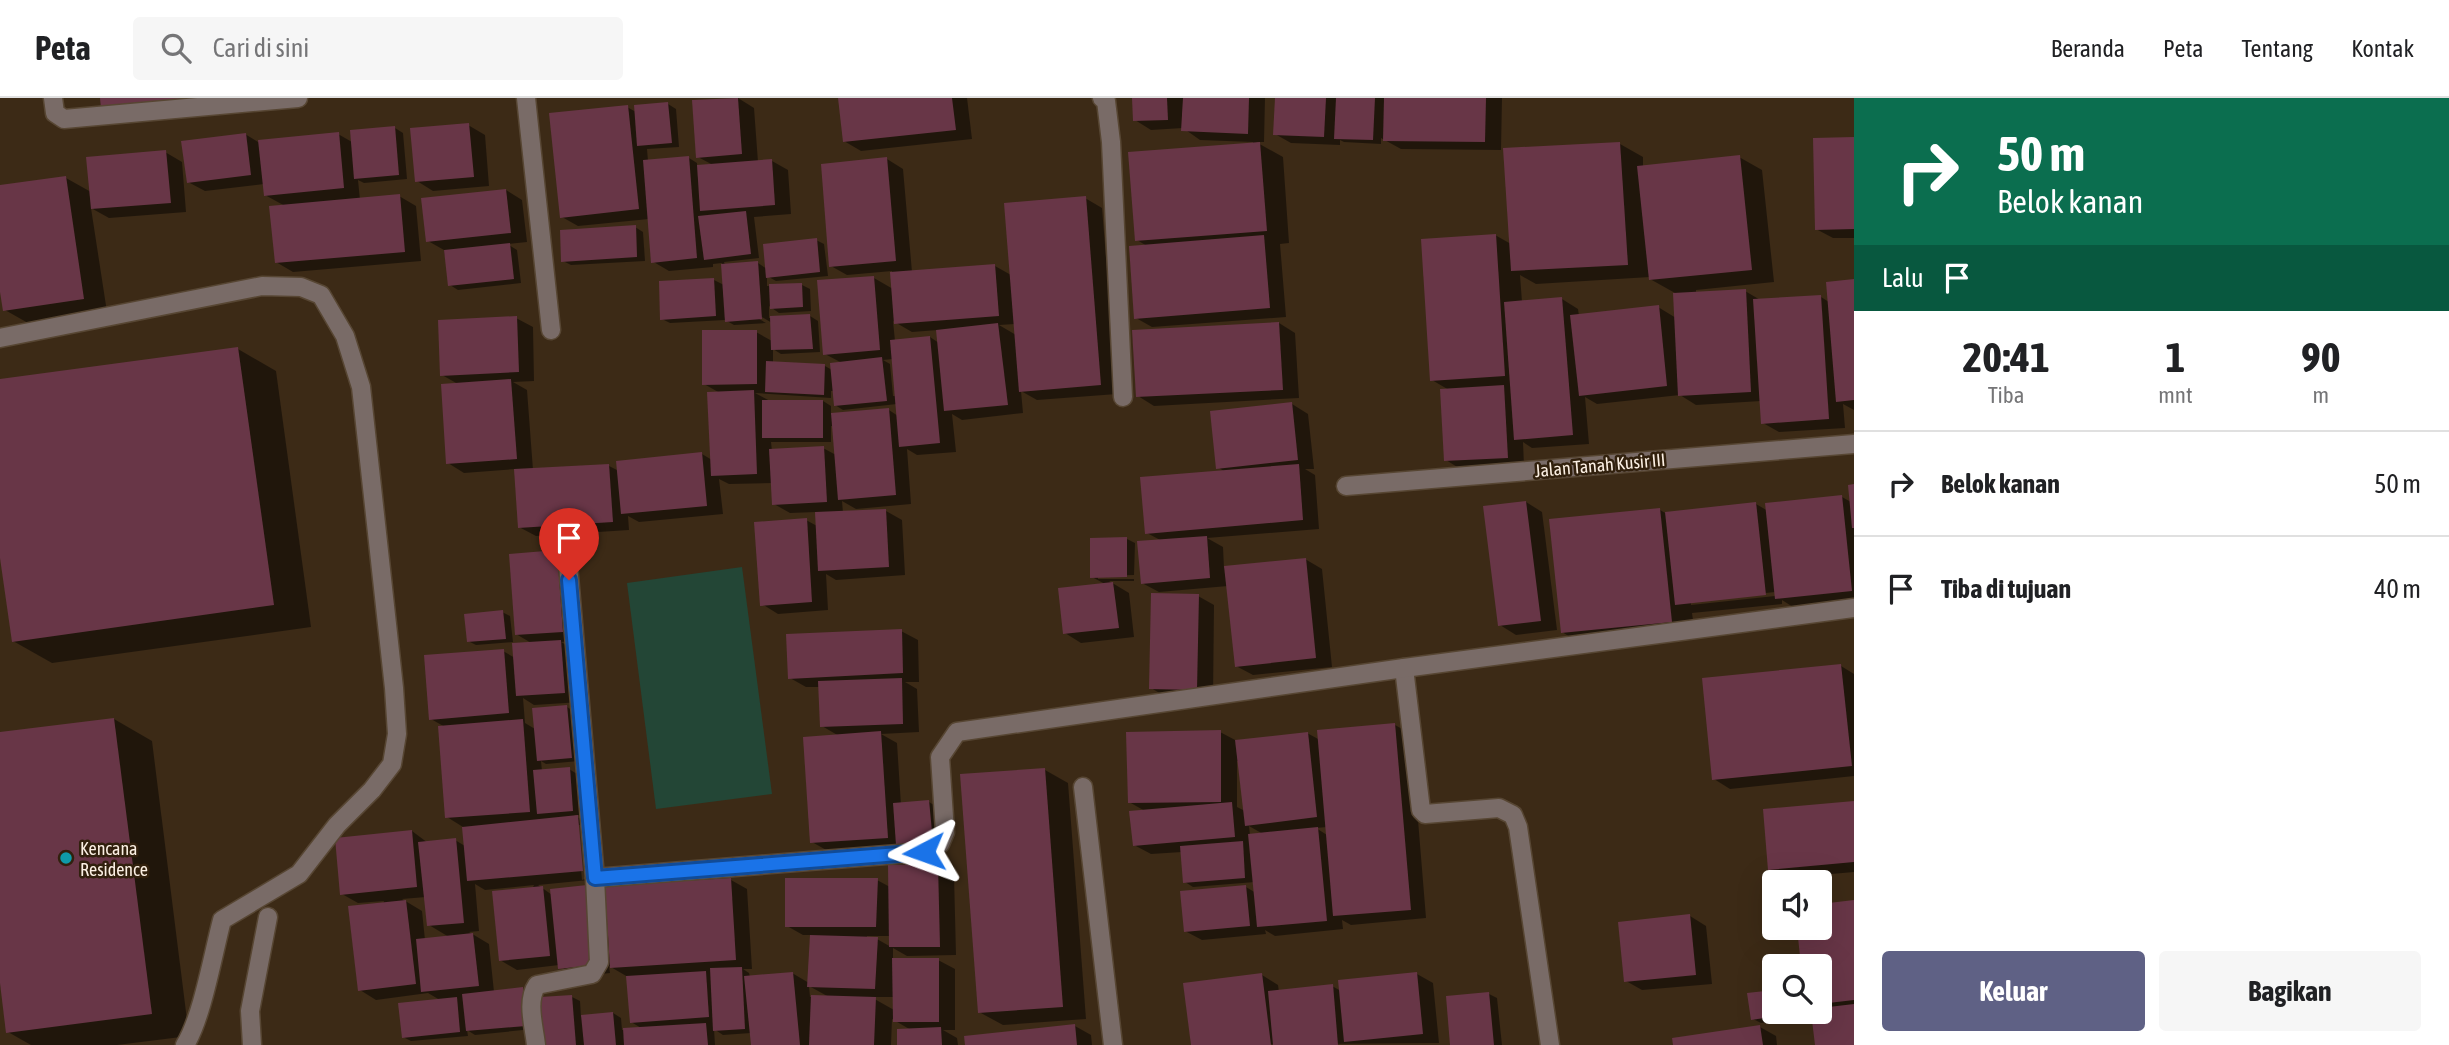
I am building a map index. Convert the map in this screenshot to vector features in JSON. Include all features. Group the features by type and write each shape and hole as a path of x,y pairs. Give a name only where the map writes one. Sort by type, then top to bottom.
{"street":[{"path":"53,98 55,113 64,119 298,98"},
{"path":"526,98 551,330"},
{"path":"1102,98 1106,101 1111,142 1123,397"},
{"path":"0,338 262,286 302,287 321,295 345,336 361,387 394,688 397,734 392,764 372,790 337,825 299,874 222,920 190,1037 185,1045"},
{"name":"Jalan Tanah Kusir III","path":"1346,486 1854,444"},
{"path":"536,1045 531,1001 537,985 592,974 600,962 567,553"},
{"path":"595,878 924,852 940,844 945,832 940,757 957,732 1404,668 1854,608"},
{"path":"1404,668 1421,810 1425,814 1499,808 1513,815 1518,827 1550,1045"},
{"path":"1083,787 1113,1045"},
{"path":"252,1045 250,1011 268,917"}],"green space":[{"path":"742,567 772,794 656,809 627,583"}],"building":[{"path":"100,98 183,98 184,102 101,108"},
{"path":"738,98 742,154 696,158 692,100"},
{"path":"838,98 952,98 956,130 843,142"},
{"path":"1132,98 1167,98 1168,120 1133,121"},
{"path":"1183,98 1249,98 1248,134 1181,131"},
{"path":"1275,98 1326,98 1324,137 1273,135"},
{"path":"1336,98 1375,98 1373,140 1334,139"},
{"path":"1384,98 1486,98 1485,142 1383,141"},
{"path":"668,102 672,143 637,146 634,105"},
{"path":"628,105 639,209 560,218 549,113"},
{"path":"469,123 474,177 415,182 410,128"},
{"path":"395,126 399,175 354,179 350,130"},
{"path":"339,132 344,188 264,196 258,140"},
{"path":"246,133 251,175 187,183 181,141"},
{"path":"1854,137 1854,229 1815,230 1813,138"},
{"path":"1260,142 1267,231 1135,241 1128,152"},
{"path":"1620,142 1628,265 1511,271 1503,148"},
{"path":"166,150 171,203 91,209 86,157"},
{"path":"1740,155 1752,270 1649,280 1637,166"},
{"path":"689,156 697,258 651,263 643,160"},
{"path":"887,157 896,261 829,267 821,164"},
{"path":"772,159 775,205 700,211 697,165"},
{"path":"66,176 84,299 3,311 0,292 0,185"},
{"path":"506,189 511,233 426,242 421,198"},
{"path":"400,194 405,252 275,263 269,206"},
{"path":"1086,196 1101,385 1019,392 1004,203"},
{"path":"746,211 751,254 704,260 698,216"},
{"path":"636,225 637,257 561,262 560,230"},
{"path":"1496,234 1505,376 1430,381 1421,239"},
{"path":"1264,235 1270,308 1134,319 1129,246"},
{"path":"817,238 820,272 766,278 763,244"},
{"path":"510,243 514,279 448,286 444,250"},
{"path":"758,261 762,319 725,322 721,264"},
{"path":"995,264 999,316 894,324 890,272"},
{"path":"874,276 880,350 823,355 817,280"},
{"path":"714,278 716,316 660,320 659,281"},
{"path":"1854,279 1854,400 1836,402 1826,282"},
{"path":"802,283 803,307 770,309 769,284"},
{"path":"1746,289 1751,392 1678,396 1673,293"},
{"path":"1821,295 1829,419 1761,424 1753,299"},
{"path":"1562,297 1573,435 1514,440 1504,302"},
{"path":"1659,305 1667,386 1579,396 1570,315"},
{"path":"810,314 813,349 771,350 770,316"},
{"path":"517,316 519,372 440,376 438,320"},
{"path":"1279,322 1283,390 1136,397 1132,330"},
{"path":"998,323 1008,405 944,411 936,330"},
{"path":"702,330 757,330 757,384 702,385"},
{"path":"930,336 940,443 899,447 890,340"},
{"path":"238,347 274,605 12,642 0,558 0,379"},
{"path":"882,357 887,401 834,406 830,363"},
{"path":"766,361 825,364 824,395 765,392"},
{"path":"511,379 517,459 446,464 441,384"},
{"path":"1504,385 1508,458 1444,461 1440,389"},
{"path":"754,390 757,474 711,476 707,392"},
{"path":"762,400 823,400 823,438 762,438"},
{"path":"1292,402 1298,460 1216,469 1210,411"},
{"path":"889,408 896,495 838,500 831,413"},
{"path":"824,446 827,502 772,505 769,449"},
{"path":"702,452 707,506 621,514 616,461"},
{"path":"609,464 613,522 518,528 514,469"},
{"path":"1299,464 1303,520 1145,534 1140,477"},
{"path":"1854,484 1854,528 1852,528 1848,485"},
{"path":"1842,495 1852,591 1775,599 1765,503"},
{"path":"1526,501 1541,621 1498,626 1483,506"},
{"path":"1756,502 1766,595 1675,605 1665,512"},
{"path":"1660,508 1672,622 1561,633 1549,519"},
{"path":"886,509 889,567 818,571 815,512"},
{"path":"807,518 812,602 760,606 754,522"},
{"path":"1207,536 1210,578 1141,584 1137,541"},
{"path":"1127,537 1127,577 1090,578 1090,538"},
{"path":"557,550 563,632 515,635 509,554"},
{"path":"1306,558 1316,658 1235,667 1224,566"},
{"path":"1113,582 1119,628 1063,634 1058,588"},
{"path":"1151,593 1199,594 1197,690 1149,689"},
{"path":"503,610 506,639 467,642 464,614"},
{"path":"902,629 903,673 788,679 786,634"},
{"path":"561,640 565,693 516,696 512,643"},
{"path":"504,649 509,713 429,720 424,655"},
{"path":"1841,664 1852,766 1712,780 1702,678"},
{"path":"902,678 903,724 820,727 818,681"},
{"path":"567,705 572,758 537,761 532,708"},
{"name":"Kencana Residence","path":"114,718 152,1014 6,1033 0,983 0,732"},
{"path":"523,719 530,812 445,818 438,726"},
{"path":"1395,723 1411,910 1333,916 1317,730"},
{"path":"1221,730 1221,802 1128,803 1126,732"},
{"path":"881,731 888,838 810,843 803,737"},
{"path":"1308,732 1317,817 1245,826 1235,740"},
{"path":"570,767 573,811 537,814 533,770"},
{"path":"1045,768 1063,1007 978,1013 960,774"},
{"path":"929,800 933,842 896,845 893,803"},
{"path":"1854,801 1854,862 1768,870 1763,809"},
{"path":"1232,802 1235,837 1133,846 1129,811"},
{"path":"578,815 583,871 467,881 462,827"},
{"path":"1318,827 1327,921 1257,927 1248,834"},
{"path":"412,830 417,887 340,895 335,838"},
{"path":"456,838 464,923 427,926 418,842"},
{"path":"1243,841 1245,878 1183,883 1180,846"},
{"path":"938,864 940,947 889,947 888,865"},
{"path":"731,878 736,960 610,968 605,886"},
{"path":"785,878 878,878 876,927 785,927"},
{"path":"587,885 594,965 558,969 550,889"},
{"path":"1246,885 1250,926 1184,932 1180,891"},
{"path":"543,886 550,956 499,961 492,891"},
{"path":"406,900 416,984 358,991 348,906"},
{"path":"1854,900 1854,1000 1832,1003 1832,954 1800,954 1798,940 1832,940 1832,903"},
{"path":"1690,914 1696,975 1624,982 1618,922"},
{"path":"473,933 479,986 421,992 416,939"},
{"path":"810,935 878,937 875,989 807,987"},
{"path":"892,958 939,958 939,1022 893,1022"},
{"path":"742,967 745,1029 713,1031 710,968"},
{"path":"706,971 709,1017 630,1023 626,976"},
{"path":"793,972 800,1045 751,1045 744,976"},
{"path":"1417,972 1423,1034 1344,1042 1338,980"},
{"path":"1262,973 1271,1045 1191,1045 1183,983"},
{"path":"1333,984 1338,1045 1273,1045 1268,991"},
{"path":"523,987 526,1026 466,1031 462,994"},
{"path":"1762,991 1762,1018 1751,1020 1747,993"},
{"path":"1489,992 1494,1045 1450,1045 1446,996"},
{"path":"572,995 576,1045 544,1045 540,997"},
{"path":"811,995 876,997 874,1045 809,1045"},
{"path":"457,997 460,1032 402,1038 398,1003"},
{"path":"1854,1004 1854,1045 1815,1045 1812,1024 1832,1024 1832,1007"},
{"path":"613,1012 616,1045 584,1045 581,1015"},
{"path":"706,1023 708,1045 624,1045 623,1028"},
{"path":"1075,1024 1077,1045 965,1045 964,1036"},
{"path":"1760,1025 1763,1045 1673,1045 1672,1038"},
{"path":"941,1027 942,1045 897,1045 897,1029"}],"place":[{"name":"Kencana Residence","path":"66,858"}],"route":[{"path":"569,580 595,878 924,852"}]}
